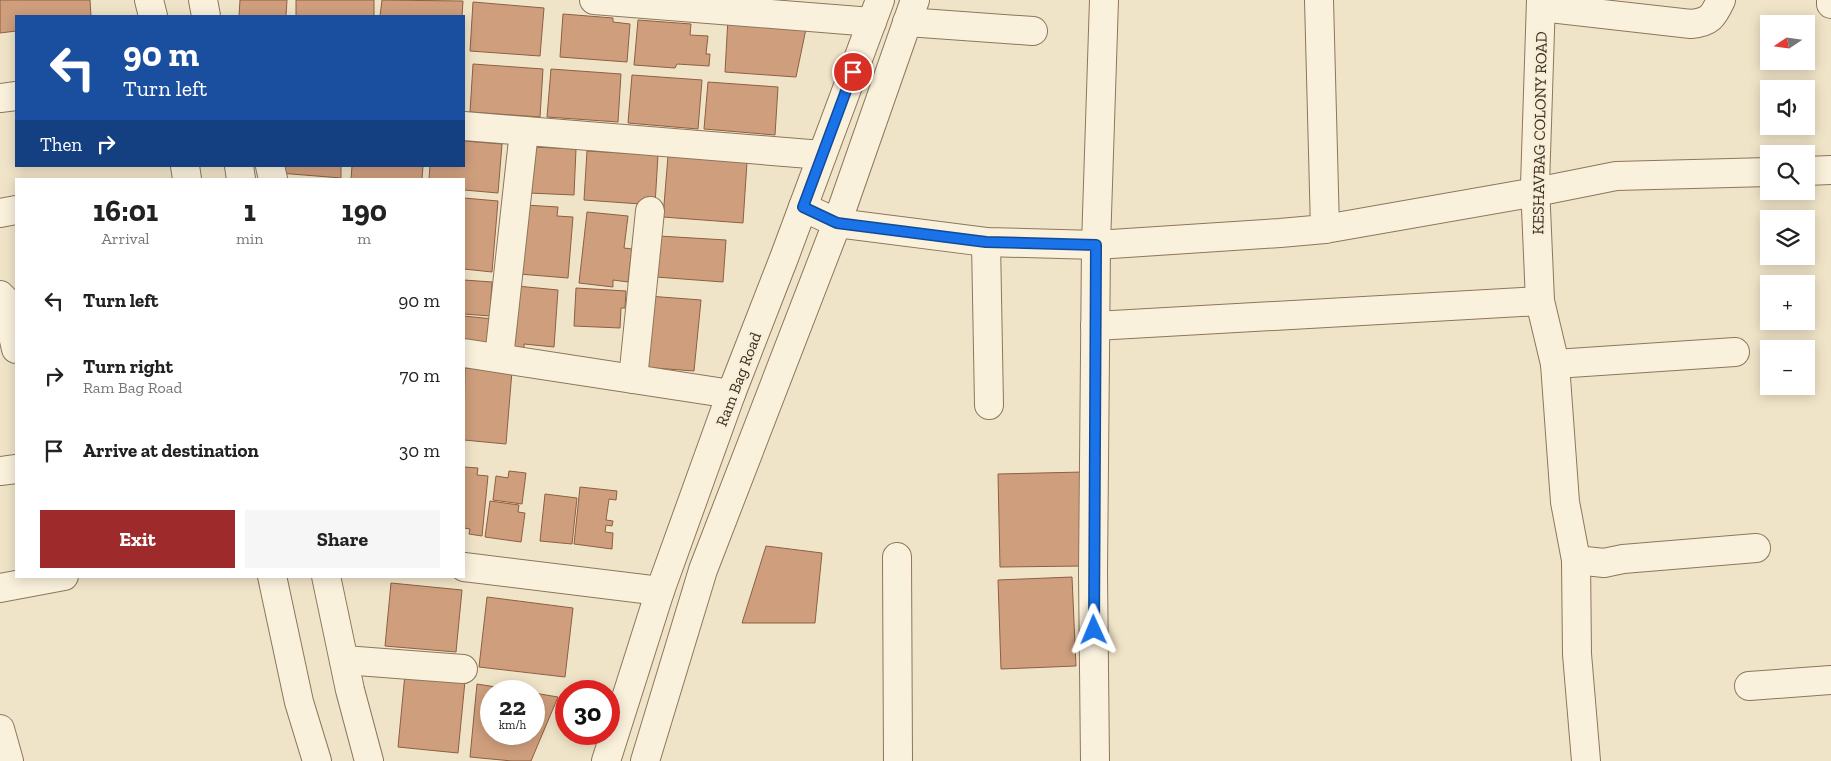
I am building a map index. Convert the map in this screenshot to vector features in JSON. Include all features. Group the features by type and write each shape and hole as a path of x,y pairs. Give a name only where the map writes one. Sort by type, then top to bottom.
{"street":[{"path":"149,0 153,15"},
{"path":"203,0 206,15"},
{"path":"594,0 876,11"},
{"path":"1095,761 1093,574 1095,326 1104,0"},
{"path":"1319,0 1325,229"},
{"path":"1541,4 1690,24 1705,22 1715,14 1721,0"},
{"name":"KESHAVBAG COLONY ROAD","path":"1541,4 1536,192 1540,300 1555,364 1564,502 1576,560 1577,654 1586,761"},
{"name":"Ram Bag Road","path":"606,761 660,592 731,394 876,11"},
{"path":"645,761 703,570 837,223 911,11 1034,31"},
{"path":"0,98 15,96"},
{"path":"465,126 822,155"},
{"path":"499,358 524,131"},
{"path":"1815,171 1831,170"},
{"path":"803,207 837,223 986,242 1096,245 1325,229 1616,176 1760,172"},
{"path":"0,213 15,210"},
{"path":"633,379 650,210"},
{"path":"986,242 989,405"},
{"path":"0,295 5,300 15,345"},
{"path":"1095,326 1540,300"},
{"path":"1555,364 1735,352"},
{"path":"465,353 731,394"},
{"path":"0,359 15,356"},
{"path":"0,471 15,469"},
{"path":"1576,560 1604,563 1623,559 1756,548"},
{"path":"898,557 898,761"},
{"path":"465,567 660,592"},
{"path":"0,588 53,578"},
{"path":"272,578 299,702 317,761"},
{"path":"326,578 369,761"},
{"path":"344,660 463,669"},
{"path":"1749,686 1831,680"},
{"path":"0,729 9,761"}],"building":[{"path":"0,0 90,0 91,15 15,15 15,31 0,33"},
{"path":"240,0 287,0 286,15 239,15"},
{"path":"296,0 374,0 374,15 296,15"},
{"path":"382,0 463,1 462,15 380,15"},
{"path":"473,2 544,8 540,56 470,51"},
{"path":"563,14 613,18 613,22 630,24 627,62 560,57"},
{"path":"728,18 807,24 796,77 725,72"},
{"path":"638,20 691,24 690,35 708,36 706,54 710,54 709,66 677,64 675,68 634,65"},
{"path":"473,64 543,69 540,117 470,112"},
{"path":"551,69 621,74 618,122 547,117"},
{"path":"632,75 702,80 698,129 628,123"},
{"path":"708,82 778,87 775,135 704,129"},
{"path":"465,141 502,144 498,193 465,190 465,178 429,178 430,167 465,167"},
{"path":"532,147 576,149 574,195 529,193"},
{"path":"587,151 658,155 655,205 584,200"},
{"path":"668,156 747,162 743,223 663,217"},
{"path":"267,167 341,167 341,178 267,172"},
{"path":"352,167 423,167 422,178 351,178"},
{"path":"465,198 498,201 492,272 465,269"},
{"path":"525,205 558,207 557,216 573,217 568,278 519,274"},
{"path":"587,212 628,216 624,248 632,249 628,282 613,280 613,287 579,283"},
{"path":"659,236 726,240 723,282 656,277"},
{"path":"465,280 492,282 490,316 465,314"},
{"path":"517,286 558,290 554,347 524,344 524,349 512,347"},
{"path":"576,288 626,291 625,308 621,308 620,328 574,326"},
{"path":"648,296 701,300 694,371 642,367"},
{"path":"465,316 493,319 490,352 465,349"},
{"path":"465,368 512,371 506,444 465,440"},
{"path":"465,467 478,468 477,475 488,476 482,536 469,534 470,529 465,528"},
{"path":"509,471 526,473 522,504 493,500 496,476 508,478"},
{"path":"1083,472 1085,566 1000,567 998,474"},
{"path":"580,487 617,491 616,500 609,499 606,520 613,521 612,526 606,525 605,532 613,533 612,549 574,544"},
{"path":"545,494 577,498 572,544 540,541"},
{"path":"490,501 519,505 518,512 525,513 521,542 485,537"},
{"path":"766,546 822,553 815,623 742,623"},
{"path":"1072,577 1076,666 1001,669 998,580"},
{"path":"391,583 462,590 456,652 385,646"},
{"path":"487,597 573,608 565,677 479,667"},
{"path":"405,674 465,681 458,753 398,747"},
{"path":"477,684 480,684 480,745 538,745 531,761 470,757"},
{"path":"545,695 555,696 555,704 545,728"}],"route":[{"path":"853,72 803,207 837,223 986,242 1096,245 1094,630"}]}
